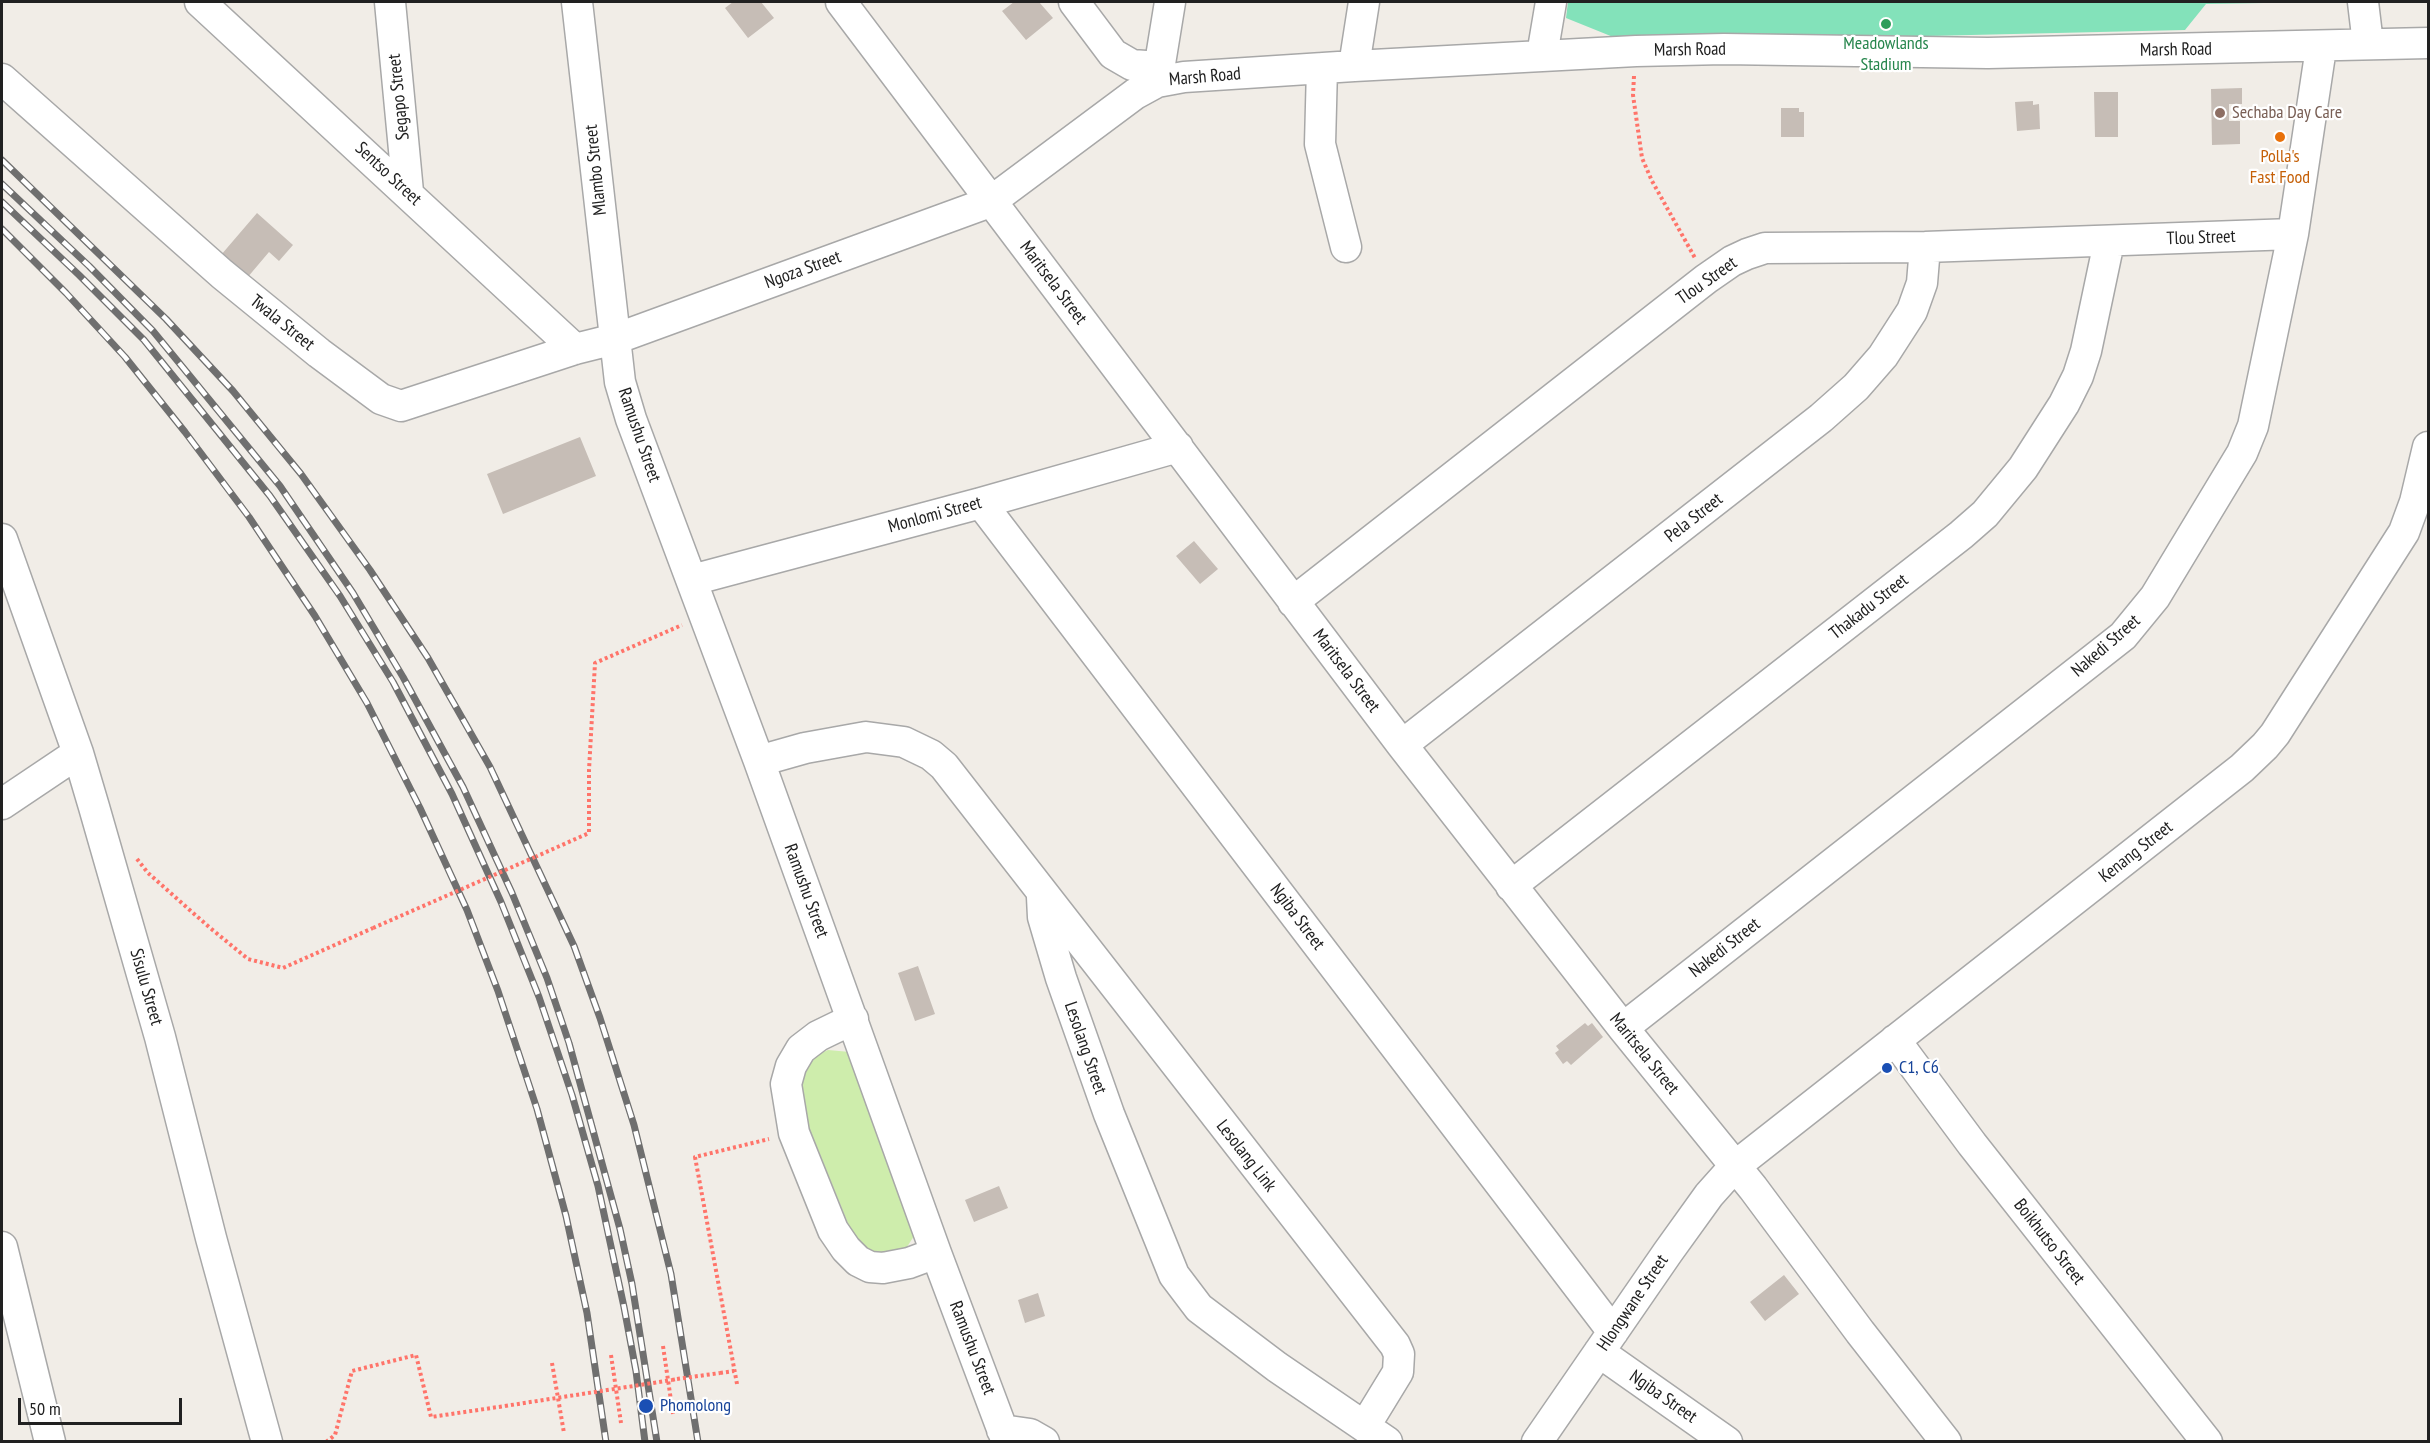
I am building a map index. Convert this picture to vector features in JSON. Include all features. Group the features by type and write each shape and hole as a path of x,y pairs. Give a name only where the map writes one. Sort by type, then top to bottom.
{"street":[{"name":"Sentso Street","path":"200,2 408,192 575,349"},
{"name":"Segapo Street","path":"390,2 408,192"},
{"name":"Mlambo Street","path":"577,2 615,339"},
{"name":"Maritsela Street","path":"841,2 1402,745 1623,1028 1753,1188 1860,1332 1946,1442"},
{"path":"1074,2 1113,54 1132,65 1158,74 1170,2"},
{"path":"1354,66 1364,2"},
{"path":"1542,56 1551,2"},
{"path":"2363,2 2368,44"},
{"name":"Marsh Road","path":"990,202 1135,94 1158,74 1185,77 1354,66 1724,48 1988,53 2321,48 2368,44 2428,44"},
{"name":"Nakedi Street","path":"1623,1028 2061,685 2122,636 2141,616 2178,560 2249,438 2293,234 2321,48"},
{"path":"1322,68 1320,144 1346,247"},
{"name":"Twala Street","path":"2,80 222,274 319,353 388,403 401,406 575,349 615,339"},
{"name":"Ngoza Street","path":"615,339 990,202"},
{"name":"Tlou Street","path":"1293,602 1706,279 1732,261 1765,248 1925,247 2293,234"},
{"name":"Thakadu Street","path":"1511,886 1952,542 1984,514 2023,468 2064,404 2078,376 2086,351 2109,242"},
{"name":"Pela Street","path":"1402,745 1812,426 1856,387 1883,356 1912,311 1922,283 1925,247"},
{"name":"Ramushu Street","path":"615,339 620,382 631,419 759,761 936,1253 1005,1436"},
{"name":"Monlomi Street","path":"692,580 981,503 1178,447"},
{"name":"Kenang Street","path":"1734,1167 2242,768 2265,746 2416,534 2415,502 2428,447"},
{"name":"Ngiba Street","path":"981,503 1606,1342 1726,1442"},
{"name":"Sisulu Street","path":"2,539 78,753 160,1037 211,1238 267,1442"},
{"path":"759,761 816,745 866,737 888,738 919,748 944,766 1042,894"},
{"path":"2,804 78,753"},
{"name":"Lesolang Link","path":"1042,894 1395,1346 1399,1354 1398,1372 1376,1434"},
{"name":"Lesolang Street","path":"1042,894 1043,917 1061,978 1108,1114 1174,1275 1199,1308 1277,1367 1376,1434"},
{"path":"853,1019 818,1036 801,1049 790,1066 786,1084 794,1133 833,1230 846,1249 858,1261 870,1267 883,1268 909,1263 936,1253"},
{"name":"Boikhutso Street","path":"1895,1040 1972,1144 2207,1442"},
{"name":"Hlongwane Street","path":"1537,1442 1709,1195 1734,1167"},
{"path":"2,1247 50,1442"},
{"path":"1005,1436 1030,1434 1044,1442"}],"path":[{"path":"1636,51 1633,95 1642,158 1652,181 1706,279"},
{"path":"135,856 148,873 249,959 283,968 589,833 589,770 595,663 705,615"},
{"path":"737,1384 695,1157 794,1133"},
{"path":"663,1346 674,1414"},
{"path":"326,1442 335,1435 352,1371 416,1355 431,1417 734,1371"},
{"path":"611,1356 621,1423"},
{"path":"552,1364 564,1433"}],"green space":[{"name":"Meadowlands Stadium","path":"1568,2 2322,2 2206,4 2185,30 1628,43 1566,18"},
{"path":"828,1050 850,1052 916,1233 903,1253 884,1258 858,1248 794,1091 801,1062"}],"building":[{"path":"733,2 761,2 774,18 748,38 725,8"},
{"path":"1014,2 1039,2 1053,18 1026,40 1002,11"},
{"name":"Sechaba Day Care","path":"2242,88 2242,104 2229,104 2229,121 2240,121 2240,144 2212,145 2211,89"},
{"path":"2094,92 2118,92 2118,137 2095,137"},
{"path":"2033,101 2033,105 2039,104 2040,129 2017,131 2015,102"},
{"path":"1781,108 1799,108 1799,112 1804,112 1804,137 1781,137"},
{"path":"257,213 293,245 279,261 269,252 247,278 221,255"},
{"path":"580,437 596,476 503,514 487,474"},
{"path":"1194,541 1218,569 1200,584 1176,556"},
{"path":"918,966 935,1014 915,1021 898,973"},
{"path":"1585,1023 1588,1026 1592,1023 1603,1037 1571,1065 1567,1061 1563,1064 1555,1053 1559,1050 1556,1046"},
{"path":"999,1186 1008,1208 974,1222 965,1200"},
{"path":"1784,1275 1799,1294 1765,1321 1750,1302"},
{"path":"1038,1293 1045,1316 1025,1323 1018,1300"}],"railway":[{"path":"2,160 166,319 233,391 301,474 370,570 428,658 490,767 574,946 634,1125 671,1274 698,1442"},
{"path":"2,184 89,266 153,331 280,486 353,593 403,677 463,787 512,893 547,978 569,1043 620,1229 632,1284 657,1442"},
{"path":"2,202 144,340 270,496 340,596 393,682 452,794 501,902 539,997 572,1095 598,1186 624,1307 636,1371 645,1442"},
{"path":"2,229 66,293 125,357 249,517 315,616 367,703 420,808 467,910 498,991 537,1109 566,1216 587,1313 606,1442"}],"place":[{"name":"Meadowlands Stadium","path":"1886,24"},
{"name":"Sechaba Day Care","path":"2220,113"},
{"name":"Polla's Fast Food","path":"2280,137"},
{"name":"C1, C6","path":"1887,1068"},
{"name":"Phomolong","path":"646,1406"}]}
